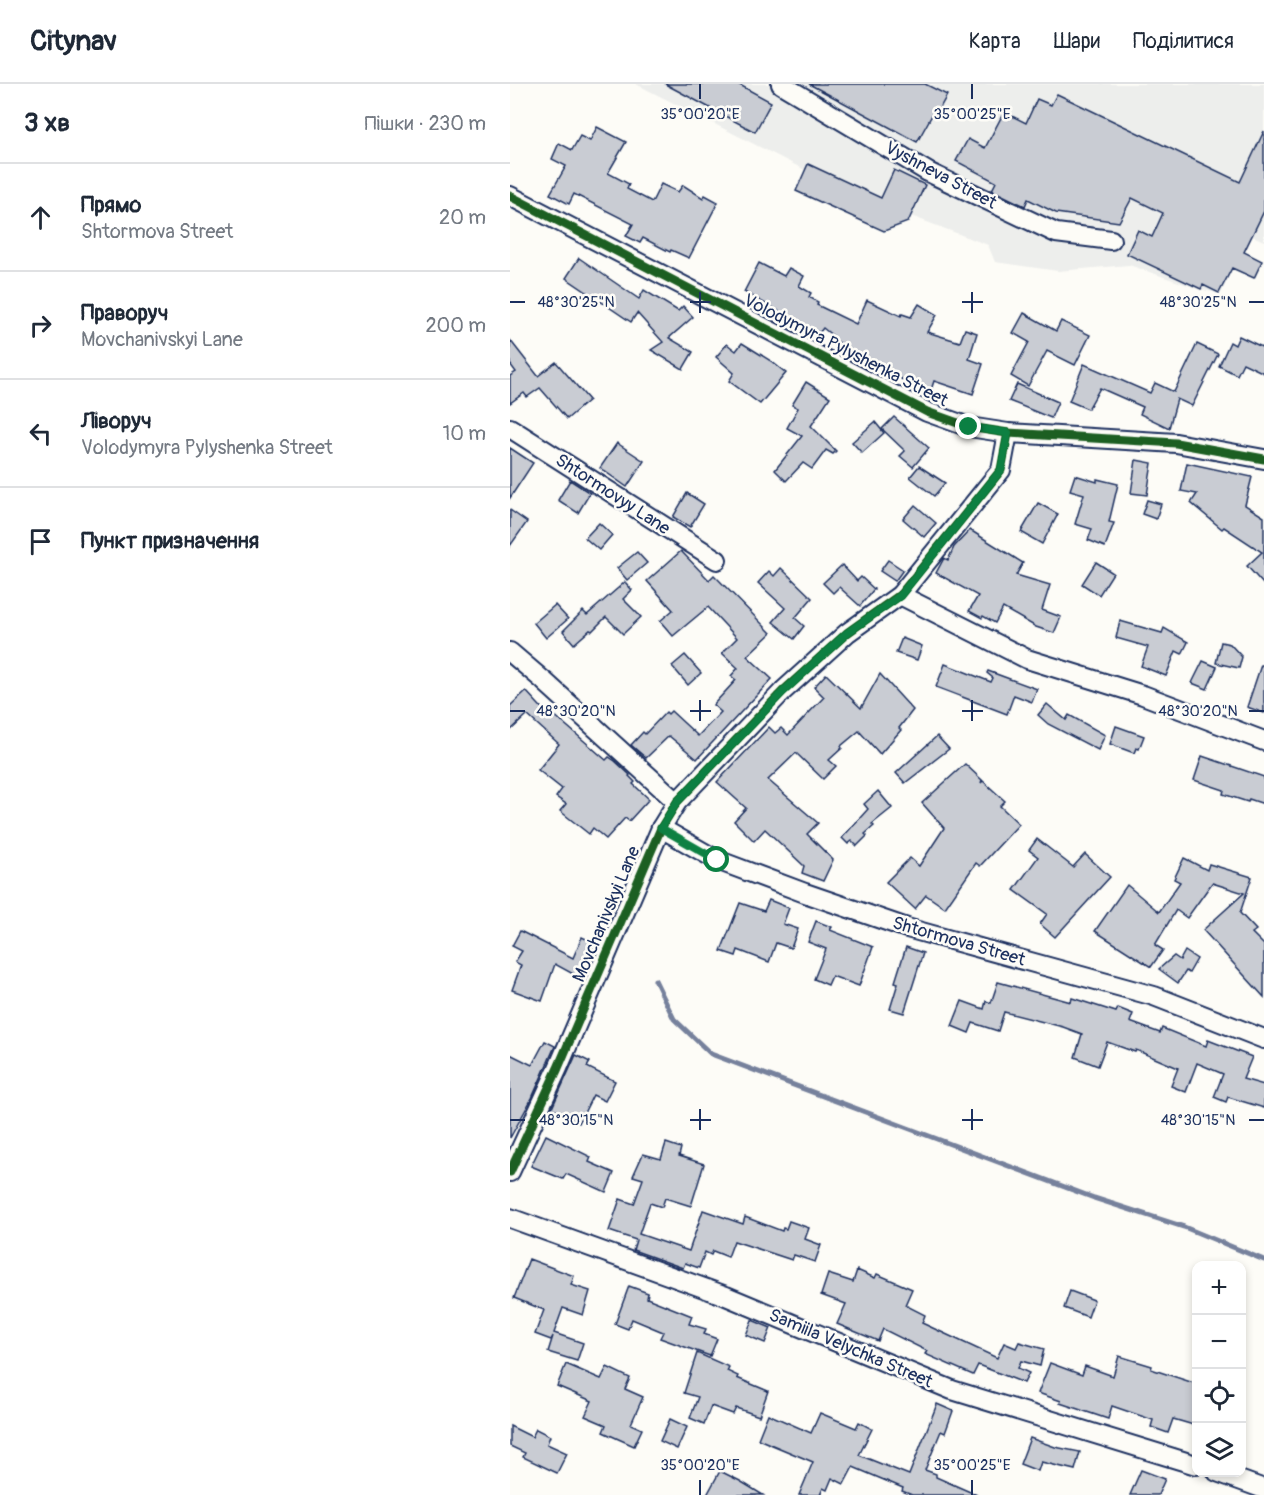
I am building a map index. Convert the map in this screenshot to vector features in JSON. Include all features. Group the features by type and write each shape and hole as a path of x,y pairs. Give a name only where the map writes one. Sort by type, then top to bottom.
{"street":[{"name":"Vyshneva Street","path":"781,84 928,172 1045,228 1056,233 1111,240"},
{"name":"Volodymyra Pylyshenka Street","path":"510,196 927,412 969,427 1008,433 1176,443 1264,459"},
{"name":"Shtormovyy Lane","path":"510,428 717,560"},
{"name":"Movchanivskyi Lane","path":"510,1172 558,1068 661,828 677,802 783,692 847,633 900,596 1001,470 1008,433"},
{"path":"900,596 1027,659 1143,695 1264,741"},
{"path":"510,652 677,802"},
{"name":"Shtormova Street","path":"661,828 717,860 805,893 907,927 1154,996 1264,1038"},
{"name":"Samiila Velychka Street","path":"510,1218 726,1296 952,1390 1192,1464"},
{"path":"1229,1477 1264,1489"}],"shaded area":[{"path":"636,84 1264,84 1264,241 1248,234 1221,294 1199,289 1129,265 1058,271 995,262 988,245 911,216 908,222 884,231 796,191 805,170"}],"building":[{"path":"665,84 738,84 771,102 755,132"},
{"path":"809,84 925,84 947,95 935,117 932,115 917,142"},
{"path":"1057,94 1240,182 1264,131 1264,211 1244,252 1262,261 1254,278 1232,268 1219,293 1203,285 1201,289 1127,254 1138,230 1152,237 1163,213 1132,198 1119,222 1056,213 1028,199 1025,206 992,190 996,182 956,161 968,139 985,148 1004,112 1026,123 1037,99 1051,105"},
{"path":"597,127 626,142 608,173 629,184 627,189 652,202 661,184 678,192 683,185 703,198 705,195 718,202 689,258 671,250 670,252 643,238 640,243 626,236 633,224 574,194 569,204 550,194 566,166 552,159 559,143 572,150 580,136 590,141"},
{"path":"808,164 881,198 894,170 925,185 908,222 884,231 796,191"},
{"path":"579,258 639,299 644,290 678,311 683,306 693,317 669,338 693,352 683,369 651,350 663,342 637,313 631,322 566,278"},
{"path":"759,263 784,276 789,268 804,276 799,286 811,293 809,297 818,302 817,305 856,324 867,300 901,316 902,314 911,317 919,304 937,315 927,332 960,342 965,329 977,333 969,359 983,364 973,394 934,381 931,390 903,380 865,358 862,364 840,354 844,345 833,340 834,337 823,328 819,333 744,292"},
{"path":"1024,313 1056,331 1061,321 1090,335 1075,365 1047,351 1028,386 1011,376 1029,342 1013,333"},
{"path":"1239,336 1264,348 1264,373 1243,363 1237,375 1219,366 1230,342 1235,345"},
{"path":"510,340 538,376 556,362 589,400 567,419 540,388 527,397 524,393 510,403 510,376 516,372 510,364"},
{"path":"742,343 786,373 760,404 729,381 734,373 716,357 727,344 736,351"},
{"path":"1197,344 1218,354 1192,406 1177,399 1169,428 1140,414 1143,407 1100,388 1088,409 1069,401 1084,364 1150,393 1155,383 1174,392"},
{"path":"806,382 830,397 811,426 836,451 833,454 826,450 812,469 803,463 786,481 775,470 802,436 787,428 798,408 792,405"},
{"path":"1017,384 1058,402 1051,418 1009,401"},
{"path":"894,417 929,448 913,467 900,456 905,451 882,429"},
{"path":"875,422 884,433 862,453 852,442"},
{"path":"617,443 644,461 627,487 600,468"},
{"path":"510,448 533,463 510,498"},
{"path":"1136,460 1152,463 1147,495 1131,493"},
{"path":"1187,463 1252,477 1245,505 1264,517 1264,585 1247,566 1262,552 1224,527 1222,529 1191,503 1197,494 1181,491"},
{"path":"919,466 945,483 934,496 910,477"},
{"path":"1075,475 1097,482 1097,479 1118,484 1109,522 1114,523 1105,547 1088,540 1092,529 1075,524 1084,494 1070,490"},
{"path":"570,480 590,493 578,513 558,500"},
{"path":"687,493 704,504 690,527 673,517"},
{"path":"1147,500 1161,504 1156,519 1142,514"},
{"path":"1038,503 1058,514 1042,544 1021,532"},
{"path":"915,505 936,523 924,537 903,519"},
{"path":"510,510 527,522 510,546"},
{"path":"599,523 612,535 599,550 585,538"},
{"path":"970,530 1023,563 1016,575 1050,585 1042,610 1061,617 1054,633 1036,627 1003,608 995,623 983,616 982,618 969,611 978,596 936,573 944,558 948,560 954,547"},
{"path":"681,551 709,580 714,575 771,633 747,656 772,679 697,759 669,736 646,758 631,745 666,712 668,714 671,711 698,736 721,712 713,705 736,680 731,676 738,668 722,653 737,638 708,607 673,636 660,621 673,610 647,581"},
{"path":"637,552 647,563 627,580 617,568"},
{"path":"888,560 903,570 895,581 880,571"},
{"path":"1096,562 1113,573 1099,595 1082,584"},
{"path":"842,565 857,581 861,577 874,589 860,606 839,587 833,593 823,583"},
{"path":"781,568 812,598 795,618 804,626 794,639 773,622 785,608 758,583 769,571 774,576"},
{"path":"625,582 632,590 623,599 641,617 623,634 606,617 574,644 563,631 583,611 587,615"},
{"path":"555,605 568,619 546,638 534,623"},
{"path":"1120,621 1162,633 1164,628 1188,642 1182,654 1176,651 1166,676 1141,666 1148,647 1116,638"},
{"path":"902,638 922,646 917,660 896,653"},
{"path":"1221,642 1230,644 1242,657 1239,668 1216,663"},
{"path":"685,655 701,673 688,685 672,666"},
{"path":"1203,661 1217,667 1207,689 1192,683"},
{"path":"945,664 991,682 993,678 987,673 988,671 1037,689 1032,702 1014,695 1007,714 936,687"},
{"path":"1261,665 1264,665 1264,713 1247,707"},
{"path":"826,674 861,708 880,674 913,710 899,728 901,730 880,754 859,731 829,760 836,766 823,779 796,753 768,780 818,823 807,834 833,860 823,881 802,873 804,866 765,829 754,841 734,821 746,808 717,782 769,727 775,733 781,728 788,735 824,697 814,687"},
{"path":"526,691 550,717 553,714 606,760 609,757 615,761 630,775 635,782 633,784 649,799 629,821 625,818 606,839 593,828 589,834 560,811 566,804 556,797 562,789 538,770 559,744 527,715 510,731 510,706"},
{"path":"1047,704 1066,720 1069,715 1105,735 1098,750 1048,724 1038,715"},
{"path":"1116,726 1144,736 1139,749 1136,748 1134,753 1110,744"},
{"path":"937,736 949,749 905,783 896,773"},
{"path":"1202,756 1264,777 1264,804 1249,799 1248,802 1223,794 1224,790 1194,780"},
{"path":"965,764 982,780 981,783 983,781 1005,801 1000,806 1019,824 980,866 976,863 945,908 926,895 915,909 886,882 910,858 919,866 944,828 922,803"},
{"path":"878,791 892,808 872,824 874,826 857,846 852,841 848,844 842,838 868,809 864,804"},
{"path":"1037,839 1073,867 1085,854 1110,877 1055,937 1040,924 1047,914 1014,890 1038,857 1029,850"},
{"path":"1184,858 1207,870 1209,864 1252,877 1240,913 1256,930 1252,933 1264,945 1264,997 1203,930 1244,893 1212,883 1187,918 1176,910 1155,945 1163,950 1151,967 1095,931 1127,885 1159,912 1180,882 1174,879"},
{"path":"769,900 789,908 783,924 798,929 791,948 776,943 769,962 738,950 736,956 721,951 740,903 764,911"},
{"path":"816,921 832,927 830,930 873,947 859,986 832,976 828,985 814,979 826,949 808,942"},
{"path":"520,931 573,958 582,937 599,945 584,980 555,964 542,1001 512,990 521,965 515,962 522,951 512,946"},
{"path":"906,947 923,953 904,1013 890,1009 898,983 895,982"},
{"path":"1185,951 1197,959 1189,973 1186,971 1178,983 1159,969 1174,956 1180,960"},
{"path":"998,982 1071,1002 1072,998 1116,1012 1118,1008 1133,1014 1130,1022 1160,1033 1162,1028 1206,1046 1208,1040 1252,1057 1243,1079 1264,1085 1264,1108 1228,1097 1226,1102 1214,1097 1223,1074 1197,1063 1186,1092 1171,1086 1178,1068 1136,1050 1135,1052 1107,1042 1098,1066 1075,1057 1082,1034 1063,1027 1004,1012 998,1031 973,1023 969,1033 952,1026 962,1001 984,1009 986,1001 991,1003"},
{"path":"545,1041 555,1046 532,1098 510,1138 510,1054 532,1065"},
{"path":"576,1055 590,1062 587,1067 615,1081 605,1101 593,1095 579,1123 552,1108"},
{"path":"546,1135 591,1157 589,1162 614,1173 606,1192 566,1174 563,1179 531,1166"},
{"path":"666,1143 681,1148 679,1156 704,1164 691,1206 665,1198 662,1207 650,1203 639,1234 689,1251 703,1210 743,1224 745,1217 782,1231 783,1228 786,1229 789,1221 809,1228 805,1239 821,1245 815,1262 794,1255 792,1260 734,1241 728,1257 713,1251 711,1255 705,1252 699,1268 685,1263 683,1268 633,1250 636,1240 609,1231 620,1199 634,1204 643,1179 633,1176 643,1154 661,1159"},
{"path":"529,1259 574,1276 571,1285 590,1291 583,1315 563,1308 554,1333 583,1343 577,1361 548,1352 553,1336 551,1340 535,1334 544,1310 514,1298"},
{"path":"857,1270 875,1278 877,1274 912,1289 905,1305 925,1315 922,1323 997,1358 1004,1343 1016,1348 1019,1342 1044,1349 1040,1366 1021,1361 1018,1368 1029,1373 1024,1383 978,1365 973,1375 925,1354 927,1351 883,1329 878,1341 837,1324 846,1304 821,1295 828,1274 853,1282"},
{"path":"629,1286 648,1293 647,1298 692,1316 689,1324 706,1329 704,1334 717,1339 710,1356 660,1338 663,1332 632,1319 628,1329 615,1324"},
{"path":"1070,1291 1094,1300 1088,1317 1064,1308"},
{"path":"752,1320 771,1328 765,1343 746,1335"},
{"path":"697,1353 729,1367 727,1371 738,1376 737,1378 768,1391 759,1416 736,1408 733,1414 711,1406 704,1424 690,1418 698,1397 684,1393"},
{"path":"1119,1356 1152,1366 1151,1369 1192,1382 1192,1425 1173,1419 1168,1433 1151,1427 1153,1420 1112,1406 1108,1419 1038,1393 1050,1363 1082,1375 1085,1366 1113,1376"},
{"path":"566,1364 601,1379 607,1367 630,1378 625,1389 643,1397 631,1424 642,1429 634,1446 603,1432 606,1425 585,1416 592,1401 557,1386"},
{"path":"937,1404 953,1411 945,1433 941,1431 925,1470 977,1495 912,1495 902,1491 903,1488 853,1467 844,1484 832,1478 827,1490 823,1488 820,1495 799,1495 813,1462 758,1439 768,1414 811,1433 820,1413 856,1428 859,1422 872,1429 859,1455 909,1475"},
{"path":"670,1419 687,1427 677,1449 660,1441"},
{"path":"510,1426 532,1437 536,1429 550,1436 547,1444 567,1453 557,1473 523,1457 525,1453 510,1446"},
{"path":"1030,1438 1055,1447 1080,1452 1075,1470 1041,1462 1038,1471 1020,1464"},
{"path":"1141,1470 1165,1479 1158,1495 1130,1495"},
{"path":"720,1471 740,1481 763,1495 707,1495"}],"waterway":[{"path":"655,980 674,1019 711,1054 1094,1198 1184,1227 1264,1260"}],"cycle path":[{"path":"510,196 927,412 969,427 1008,433 1176,443 1264,459"},
{"path":"510,1172 558,1068 661,828 677,802 783,691 847,633 900,595 1001,470 1008,433"}],"route":[{"path":"717,860 661,828 677,802 783,692 847,633 900,596 1001,470 1008,433 969,427"}]}
